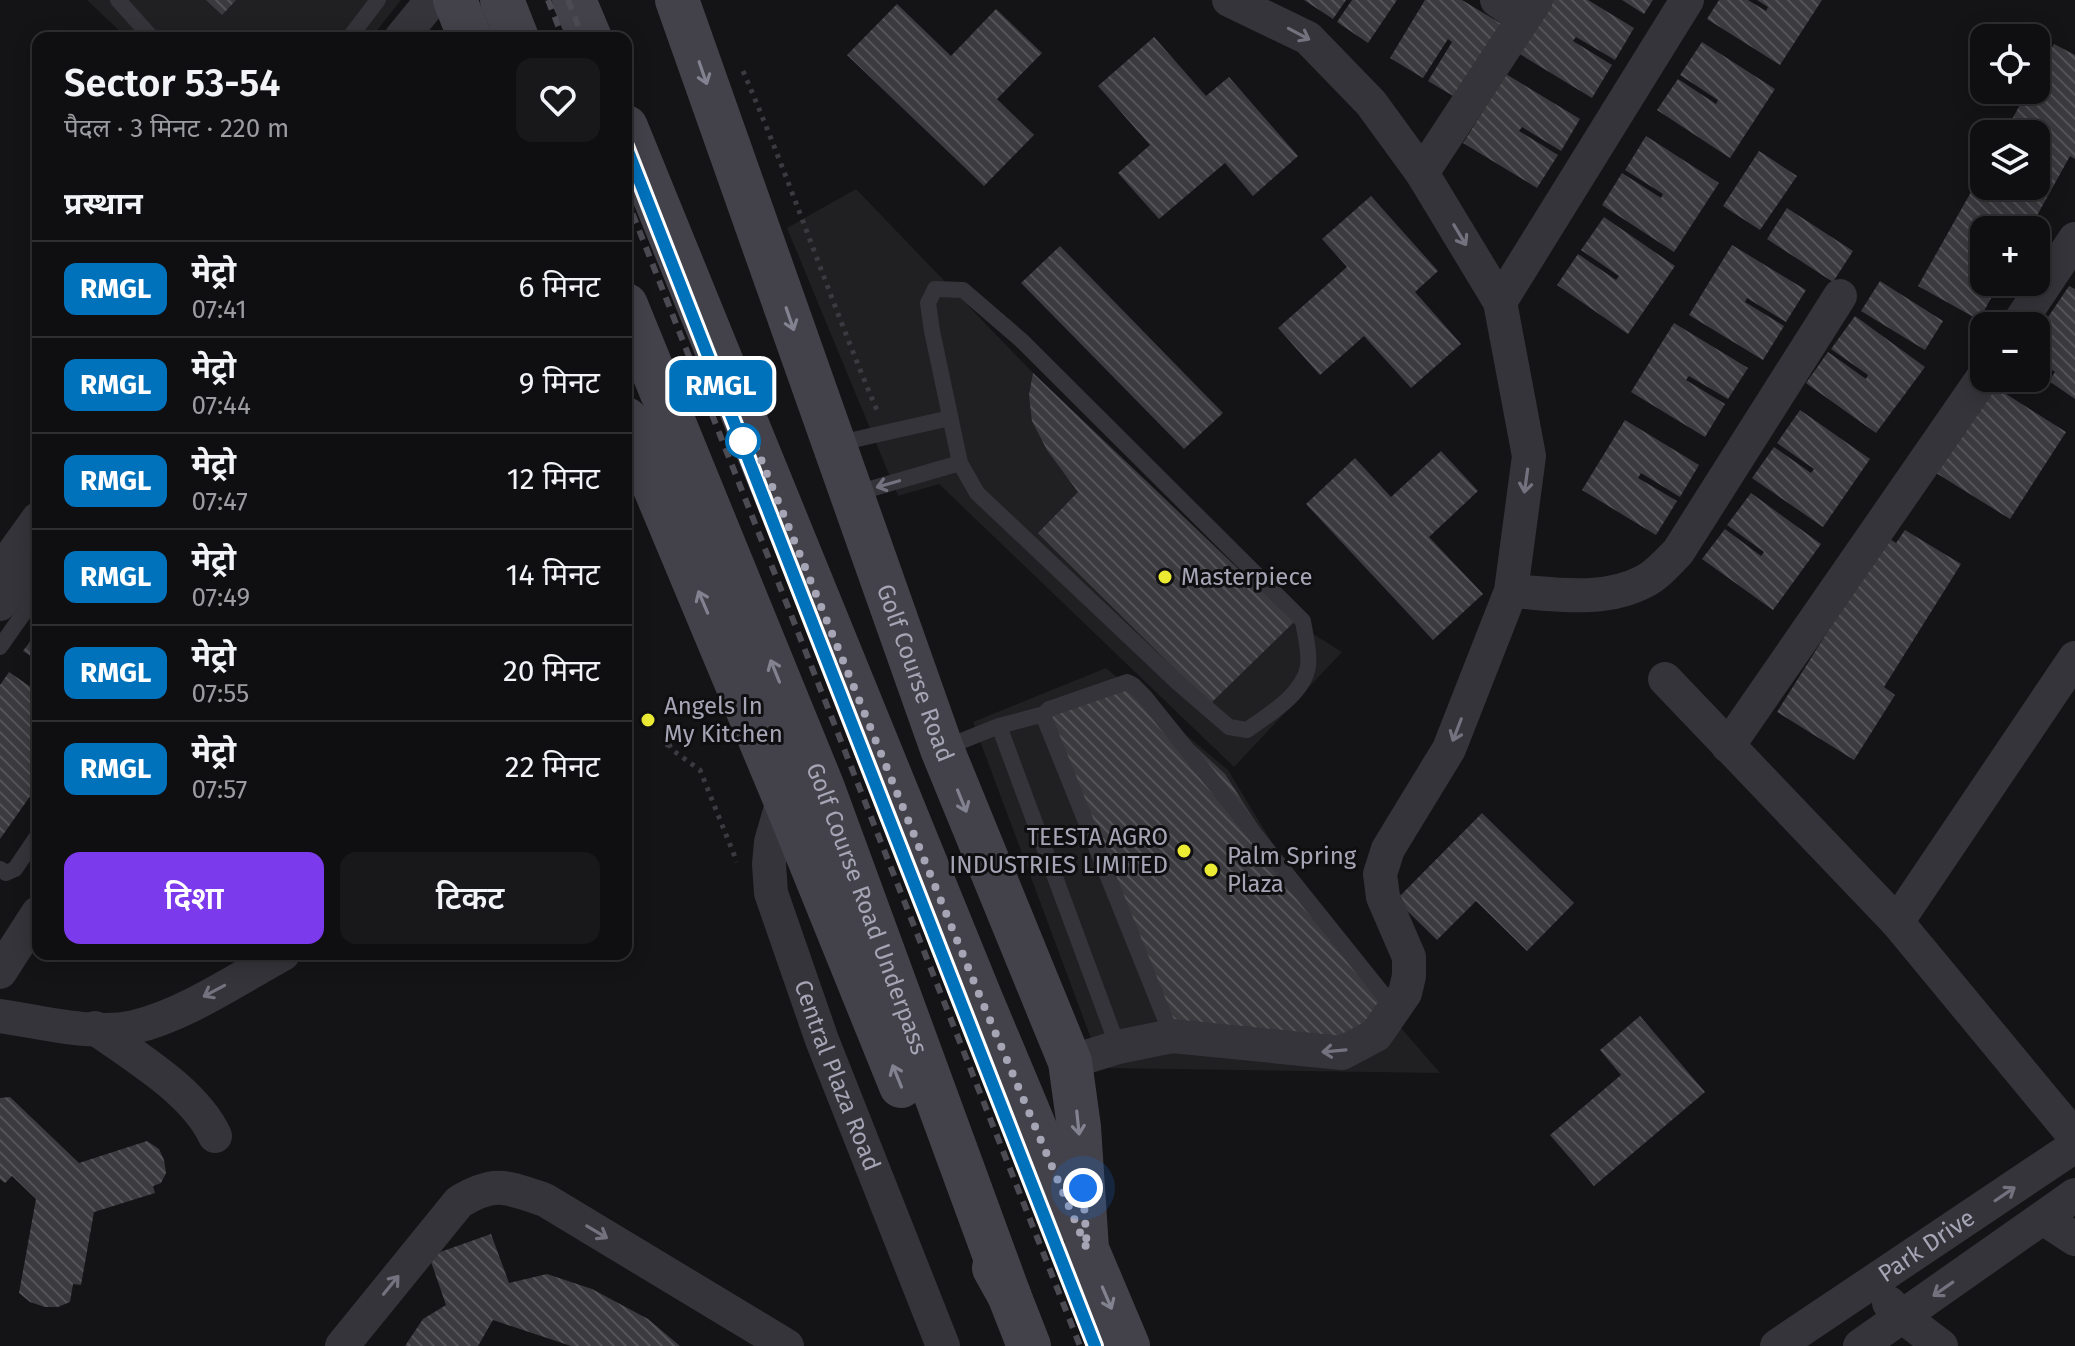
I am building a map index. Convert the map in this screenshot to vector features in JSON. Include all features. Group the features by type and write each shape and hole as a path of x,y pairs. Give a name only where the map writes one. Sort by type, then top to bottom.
{"main road":[{"path":"455,0 468,32"},
{"path":"502,0 515,32"},
{"path":"574,0 587,32"},
{"name":"Golf Course Road","path":"683,1 834,445 942,749 1070,1062 1079,1127 1087,1249 1128,1346"},
{"path":"632,142 981,999 1087,1249"},
{"name":"Golf Course Road Underpass","path":"632,320 823,788 1009,1295"},
{"path":"632,433 920,1131 1009,1295 1029,1346"}],"street":[{"path":"406,32 432,0"},
{"path":"1070,1062 1118,1047 1172,1036 1342,1053 1376,1035 1405,993 1409,976 1409,957 1383,897 1380,874 1388,849 1449,749 1511,591 1529,456 1500,302 1422,173 1371,103 1308,38 1229,0"},
{"path":"1500,302 1687,0"},
{"path":"1422,173 1519,6"},
{"path":"2026,312 2075,239"},
{"path":"1511,591 1586,596 1616,593 1647,580 1678,552 1840,296"},
{"path":"1728,746 1973,392"},
{"path":"0,572 32,527"},
{"path":"0,604 32,560"},
{"path":"1897,922 2075,658"},
{"path":"1665,679 1897,922 2075,1137"},
{"name":"Central Plaza Road","path":"784,797 771,842 771,893 822,1040 943,1346"},
{"path":"0,972 32,922"},
{"path":"0,1016 95,1028 132,1027 170,1015 272,960"},
{"path":"95,1028 183,1094 208,1120 215,1136"},
{"name":"Park Drive","path":"1777,1346 2075,1146"},
{"path":"342,1346 459,1202 481,1189 510,1188 545,1200 787,1346"},
{"name":"Park Drive","path":"1860,1346 2075,1195"},
{"path":"2043,1218 2075,1239"},
{"path":"1870,1285 1903,1317 1941,1346"}],"lane":[{"path":"118,0 147,32"},
{"path":"354,32 378,0"},
{"path":"935,289 963,290 1021,340 1303,621 1308,665 1302,685 1247,730 1229,727 1177,682 977,493 960,463 950,418 928,303 935,289"},
{"path":"834,445 950,418"},
{"path":"852,495 960,463"},
{"path":"0,647 32,602"},
{"path":"942,749 999,726 1044,714 1049,709 1121,683 1133,685 1395,1009"},
{"path":"1044,714 1172,1036"},
{"path":"999,726 1118,1047"},
{"path":"0,869 6,873 15,869 32,844"}],"path":[{"path":"767,127 836,313 887,433"},
{"path":"669,744 671,749 700,770"}],"shaded area":[{"path":"87,0 401,0 376,32 121,32"},
{"name":"Masterpiece","path":"856,189 1033,373 1294,622 1342,652 1234,767 939,484 898,496 787,228"},
{"name":"Palm Spring Plaza","path":"1106,668 1228,770 1345,963 1440,1073 1102,1068 973,722"}],"building":[{"path":"206,0 236,0 222,15"},
{"path":"1304,0 1346,0 1333,19"},
{"path":"1352,0 1397,0 1368,43 1337,22"},
{"path":"1425,0 1462,0 1505,26 1460,100 1428,81 1452,42 1448,39 1423,78 1390,58"},
{"path":"1550,0 1588,0 1634,28 1615,60 1576,37 1573,41 1612,65 1592,98 1518,53"},
{"path":"1622,0 1653,0 1644,14"},
{"path":"1719,0 1748,0 1766,11 1768,7 1757,0 1822,0 1780,65 1707,19"},
{"path":"897,4 951,56 996,9 1042,53 997,99 1034,135 984,186 847,55"},
{"path":"1154,37 1206,96 1229,77 1298,156 1253,196 1225,163 1159,219 1118,173 1150,145 1098,86"},
{"path":"1702,42 1775,89 1730,158 1657,110 1678,79 1716,104 1718,100 1680,75"},
{"path":"2054,44 2075,55 2075,159 2070,156 2050,192 2050,120 2012,120 2020,104 2050,104 2050,51"},
{"path":"1506,74 1580,119 1561,151 1522,127 1519,131 1558,155 1537,188 1463,143"},
{"path":"1646,136 1719,183 1674,252 1602,205 1622,173 1661,198 1663,194 1625,170"},
{"path":"1759,151 1797,176 1760,230 1723,206"},
{"path":"1970,194 1970,200 2046,200 2037,216 1970,216 1970,296 1992,296 1983,312 1970,312 1970,315 1918,286"},
{"path":"1371,196 1438,271 1415,292 1461,344 1411,388 1364,336 1320,375 1278,328 1347,267 1322,239"},
{"path":"1787,208 1853,251 1833,282 1767,239"},
{"path":"1604,217 1675,266 1628,334 1557,285 1578,254 1616,280 1619,276 1581,250"},
{"path":"1732,245 1806,290 1786,322 1747,298 1745,302 1784,326 1763,360 1689,315"},
{"path":"1060,246 1223,413 1184,449 1021,283"},
{"path":"1880,281 1943,321 1925,350 1861,311"},
{"path":"2069,286 2075,289 2075,399 2050,382 2055,372 2050,369 2050,314"},
{"path":"1855,316 1925,367 1876,433 1806,383 1828,352 1866,379 1868,375 1831,349"},
{"path":"1674,323 1748,368 1728,399 1689,376 1686,380 1725,404 1705,437 1631,392"},
{"name":"Masterpiece","path":"1033,373 1294,622 1210,704 1038,533 1078,492 1047,450 1032,421 1029,395"},
{"path":"1976,392 2003,392 2066,432 2010,519 1928,468"},
{"path":"1800,410 1870,459 1823,527 1752,478 1774,447 1811,473 1814,469 1777,443"},
{"path":"1625,420 1699,465 1680,497 1641,473 1638,478 1677,501 1656,535 1582,490"},
{"path":"1441,451 1478,491 1429,537 1483,594 1433,640 1306,504 1355,458 1391,497"},
{"path":"1751,493 1821,544 1773,610 1702,559 1725,529 1761,556 1764,552 1727,525"},
{"path":"1905,530 1961,564 1884,687 1895,695 1854,760 1777,712 1860,580 1882,534 1896,543"},
{"path":"32,639 32,657 23,651"},
{"path":"9,672 32,688 32,794 0,839 0,685"},
{"name":"Palm Spring Plaza","path":"1127,683 1225,774 1301,893 1380,989 1377,1029 1342,1051 1177,1038 1046,713"},
{"path":"1482,813 1574,903 1527,951 1476,901 1437,940 1396,900"},
{"path":"1640,1016 1705,1092 1594,1186 1550,1135 1621,1075 1600,1050"},
{"path":"10,1097 79,1163 147,1141 159,1149 164,1160 166,1173 161,1183 153,1186 155,1193 94,1212 81,1285 73,1284 70,1302 58,1307 30,1302 19,1293 36,1199 12,1176 5,1183 0,1179 0,1098"},
{"path":"491,1234 509,1283 547,1274 592,1289 648,1319 680,1346 571,1346 493,1320 478,1346 405,1346 423,1319 446,1305 429,1256"}],"railway":[{"path":"548,0 561,32"},
{"path":"568,0 581,32"},
{"path":"632,161 1095,1346"},
{"path":"632,212 1080,1346"}],"metro line":[{"name":"RMGL","path":"632,161 1095,1346"}],"place":[{"name":"Masterpiece","path":"1165,577"},
{"name":"Angels In My Kitchen","path":"648,720"},
{"name":"TEESTA AGRO INDUSTRIES LIMITED","path":"1184,851"},
{"name":"Palm Spring Plaza","path":"1211,870"}],"route":[{"path":"743,441 756,447 981,999 1087,1249 1083,1188"}]}
